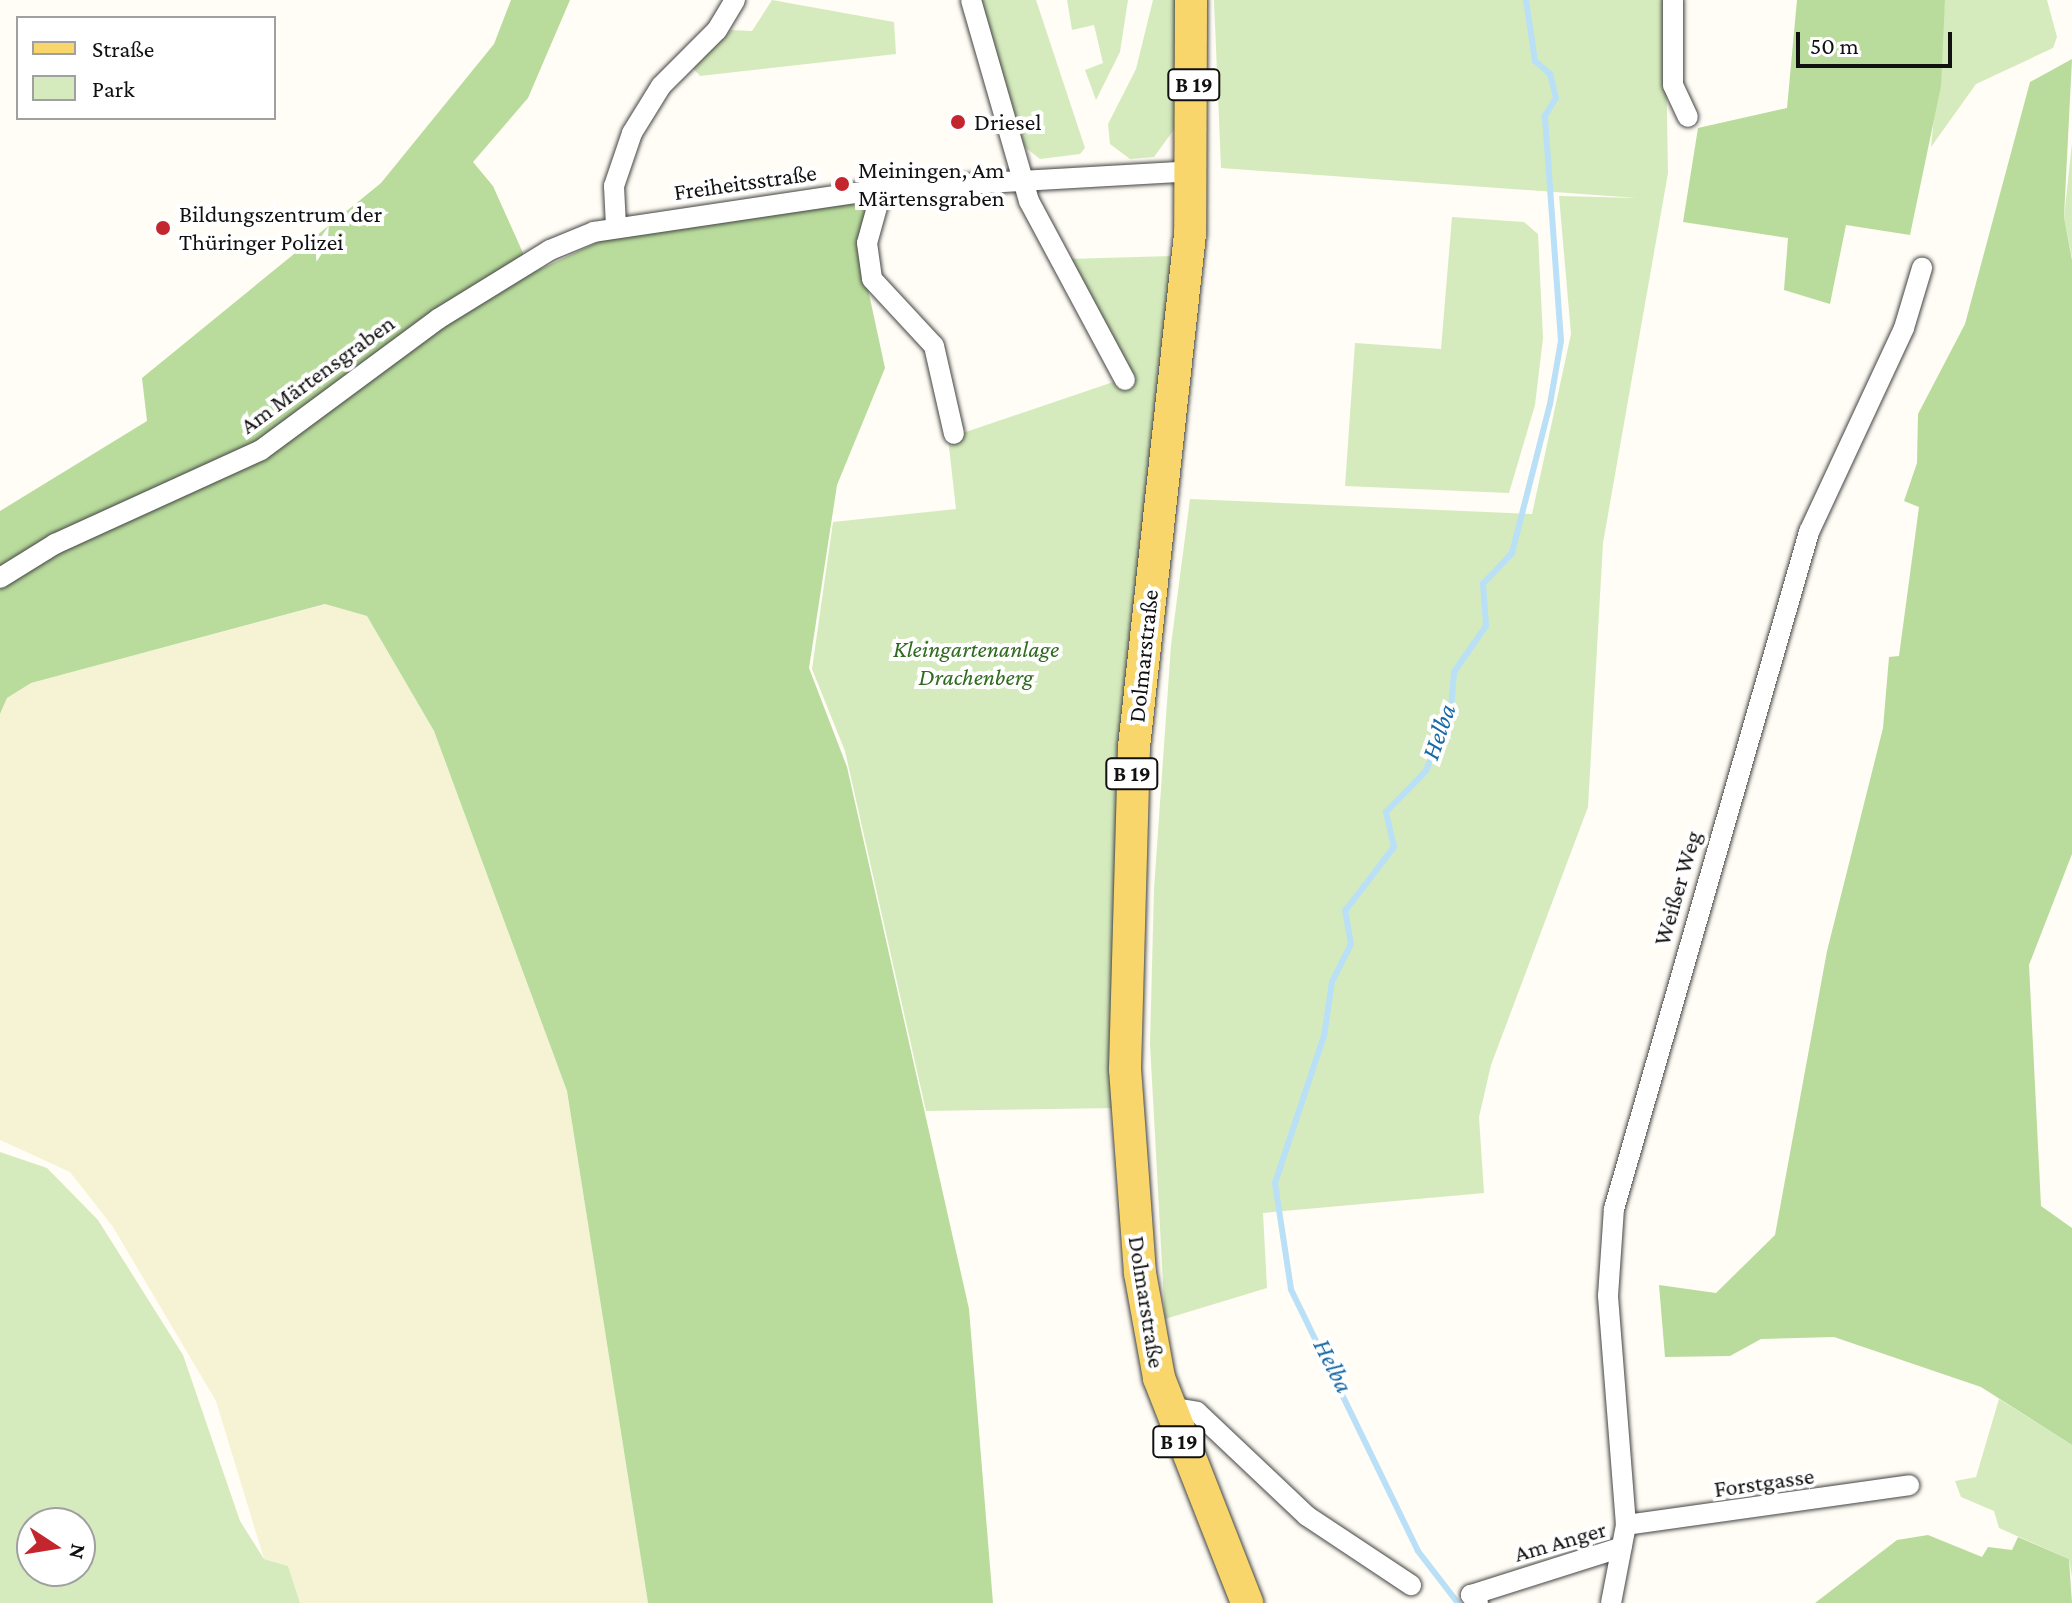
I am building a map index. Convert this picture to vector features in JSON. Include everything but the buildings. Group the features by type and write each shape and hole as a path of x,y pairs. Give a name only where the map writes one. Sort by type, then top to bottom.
{"main road":[{"name":"Dolmarstraße","path":"1191,0 1194,171 1125,880 1131,1187 1167,1407 1247,1603"}],"street":[{"path":"616,226 614,186 632,133 661,86 717,30 735,0"},
{"path":"971,0 1019,176 1125,380"},
{"path":"1673,0 1673,85 1688,117"},
{"path":"1019,176 1194,171"},
{"name":"Freiheitsstraße","path":"616,226 882,189 1019,176"},
{"path":"882,189 867,243 872,279 934,346 954,434"},
{"name":"Am Märtensgraben","path":"0,578 55,544 261,450 486,288 550,250 616,226"},
{"name":"Weißer Weg","path":"1622,1547 1626,1525 1608,1296 1614,1209 1809,532 1904,328 1922,268"},
{"path":"1167,1407 1197,1412 1307,1516 1411,1585"},
{"name":"Forstgasse","path":"1626,1525 1909,1485"},
{"name":"Am Anger","path":"1478,1603 1471,1595 1622,1547 1611,1603"}],"shaded area":[{"path":"326,604 367,616 434,731 567,1091 648,1603 300,1603 288,1566 264,1559 216,1401 113,1227 70,1172 0,1140 0,714 7,698 31,683"}],"green space":[{"path":"511,0 570,0 528,98 473,162 493,186 532,273 613,235 855,200 867,208 860,252 885,368 837,485 809,668 847,767 969,1309 993,1603 648,1603 567,1091 434,731 367,616 325,604 31,683 7,698 0,714 0,511 147,421 142,378 381,183 494,44"},
{"path":"772,0 894,22 896,54 700,76 693,68 731,30 752,31"},
{"path":"980,0 1036,0 1085,148 1080,154 1040,159 1021,144"},
{"path":"1067,0 1128,0 1120,52 1096,100 1085,70 1103,63 1094,25 1072,30"},
{"path":"1153,0 1177,0 1178,124 1154,157 1130,159 1110,144 1108,124 1136,69"},
{"path":"1214,0 1665,0 1668,173 1603,543 1588,807 1491,1065 1479,1117 1484,1193 1263,1213 1267,1288 1165,1319 1150,1044 1154,889 1171,645 1190,499 1532,514 1571,334 1559,196 1637,198 1221,168"},
{"path":"1797,0 1945,0 1941,86 1910,235 1846,225 1830,304 1784,290 1788,238 1683,222 1698,128 1787,108"},
{"path":"1945,0 2047,0 2057,37 2053,48 1976,84 1931,147"},
{"path":"2072,59 2064,217 2072,260 2072,854 2029,965 2041,1206 2072,1228 2072,1445 1981,1387 1834,1337 1761,1339 1730,1356 1665,1357 1659,1285 1716,1293 1775,1235 1827,951 1883,728 1889,657 1899,656 1919,507 1904,501 1917,463 1918,414 1965,324 2030,82"},
{"path":"2072,143 2072,258 2064,217"},
{"path":"1452,217 1524,222 1538,234 1543,338 1535,405 1509,493 1345,486 1355,343 1441,349"},
{"name":"Kleingartenanlage Drachenberg","path":"1172,256 1116,1108 926,1111 845,751 812,669 833,522 956,509 948,438 1128,377 1067,259"},
{"path":"0,1152 47,1168 98,1220 183,1355 240,1521 264,1559 288,1566 300,1603 0,1603"},
{"path":"1999,1399 2072,1445 2072,1577 2069,1559 1999,1528 1994,1511 1961,1497 1955,1481 1976,1477"},
{"path":"1928,1535 1982,1557 1988,1547 2012,1550 2018,1537 2069,1559 2072,1603 1815,1603 1897,1540"}],"waterway":[{"name":"Helba","path":"1458,1603 1418,1551 1291,1289 1275,1183 1324,1036 1332,982 1351,944 1345,911 1394,847 1386,812 1426,771 1451,708 1454,672 1486,626 1483,584 1512,553 1550,404 1561,341 1545,116 1556,98 1550,74 1535,61 1526,0"}],"place":[{"name":"Driesel","path":"958,122"},
{"name":"Meiningen, Am Märtensgraben","path":"842,184"},
{"name":"Bildungszentrum der Thüringer Polizei","path":"163,228"}]}
